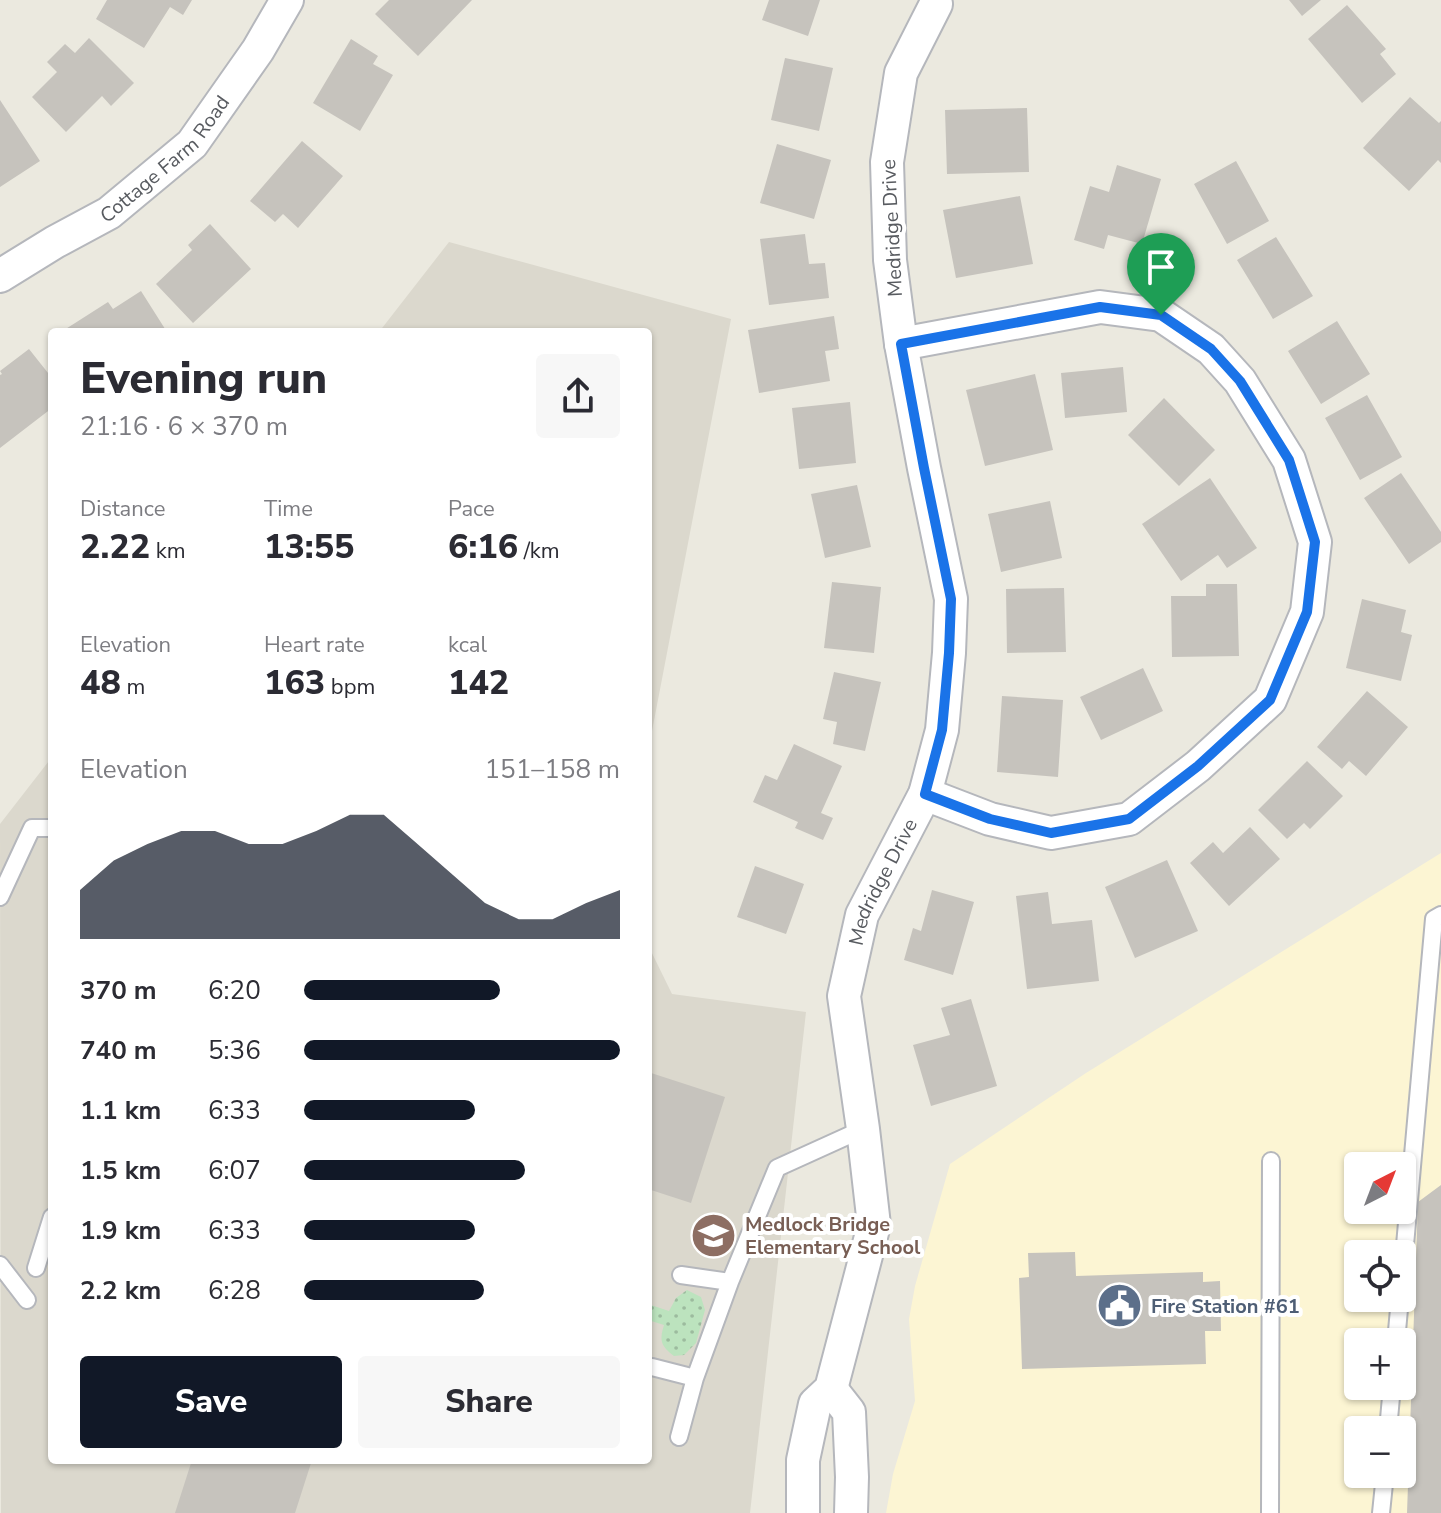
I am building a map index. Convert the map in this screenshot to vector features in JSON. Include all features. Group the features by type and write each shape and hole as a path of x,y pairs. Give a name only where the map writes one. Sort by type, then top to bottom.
{"street":[{"name":"Cottage Farm Road","path":"0,276 109,213 192,144 258,50 287,0"},
{"name":"Medridge Drive","path":"803,1513 803,1460 815,1404 831,1389 874,1225 844,996 862,915 925,794 942,730 949,653 951,599 901,344 890,260 887,162 901,73 936,4"},
{"path":"901,344 1100,307 1161,315 1211,349 1240,381 1289,460 1315,542 1307,612 1270,700 1198,766 1129,819 1051,833 990,819 925,794"},
{"path":"831,1389 849,1412 851,1513"}],"lane":[{"path":"0,897 32,828 48,828"},
{"path":"1405,1240 1434,919 1441,915"},
{"path":"679,1437 695,1378 777,1168 863,1129"},
{"path":"1270,1513 1271,1161"},
{"path":"36,1268 48,1230"},
{"path":"0,1265 27,1300"},
{"path":"681,1275 730,1282"},
{"path":"652,1367 695,1378"},
{"path":"1381,1513 1384,1488"}],"shaded area":[{"path":"449,242 731,319 652,731 652,328 382,328"},
{"name":"Medlock Bridge Elementary School","path":"48,762 48,1464 652,1464 652,953 672,994 806,1012 750,1513 1,1513 0,824"},
{"path":"1441,853 1441,1513 886,1513 893,1474 915,1401 909,1319 915,1286 950,1164 1086,1073"}],"green space":[{"path":"687,1290 701,1297 705,1310 696,1343 684,1355 674,1356 662,1343 664,1325 652,1321 652,1305 669,1311 676,1298"}],"building":[{"path":"107,0 192,0 183,15 170,7 144,48 96,19"},
{"path":"389,0 472,0 418,56 375,14"},
{"path":"769,0 820,0 808,36 762,20"},
{"path":"1289,0 1321,0 1302,16"},
{"path":"1347,5 1386,49 1380,54 1396,74 1362,103 1308,39"},
{"path":"89,38 134,83 111,106 102,96 66,132 32,97 57,72 47,62 65,44 75,53"},
{"path":"351,39 378,56 373,64 393,75 360,131 313,103"},
{"path":"785,58 833,68 819,131 771,120"},
{"path":"1410,97 1439,123 1441,121 1441,163 1438,160 1409,191 1363,148"},
{"path":"0,100 40,161 0,187"},
{"path":"1027,108 1029,172 947,174 945,110"},
{"path":"302,141 343,176 298,228 283,214 275,222 250,201"},
{"path":"777,144 831,160 814,219 760,203"},
{"path":"1236,161 1269,221 1227,244 1194,184"},
{"path":"1117,165 1161,179 1142,244 1108,235 1104,249 1074,240 1090,186 1109,192"},
{"path":"1020,196 1033,264 956,278 943,210"},
{"path":"210,224 251,269 193,323 156,284 192,250 188,245"},
{"path":"805,234 809,264 825,263 829,298 769,305 760,239"},
{"path":"1276,237 1313,296 1273,319 1237,260"},
{"path":"141,291 164,328 67,328 108,302 113,309"},
{"path":"834,316 839,349 825,351 830,381 759,393 748,330"},
{"path":"1337,321 1370,374 1321,404 1288,351"},
{"path":"29,349 48,373 48,411 0,448 2,374 0,371"},
{"path":"1123,367 1127,412 1065,418 1061,373"},
{"path":"1035,374 1053,450 985,466 966,390"},
{"path":"1367,395 1402,457 1360,480 1325,418"},
{"path":"1164,398 1215,450 1179,486 1128,435"},
{"path":"850,402 856,463 799,469 792,408"},
{"path":"1401,473 1441,532 1441,542 1409,564 1364,498"},
{"path":"1210,478 1257,548 1227,568 1218,555 1181,581 1142,524"},
{"path":"857,485 871,547 825,558 811,494"},
{"path":"1050,501 1062,558 1001,572 988,514"},
{"path":"832,582 881,587 874,653 824,648"},
{"path":"1206,584 1237,584 1239,656 1172,657 1171,596 1206,596"},
{"path":"1064,588 1066,652 1007,653 1006,589"},
{"path":"1362,599 1406,610 1401,632 1412,635 1401,681 1346,668"},
{"path":"1143,668 1163,711 1101,740 1080,697"},
{"path":"834,672 881,682 865,751 833,744 837,722 823,719"},
{"path":"1367,691 1408,727 1366,776 1349,761 1342,769 1317,747"},
{"path":"1002,696 1063,700 1058,777 997,772"},
{"path":"794,744 842,766 821,813 833,818 823,840 795,828 798,822 753,802 765,775 777,780"},
{"path":"1307,761 1343,796 1310,829 1304,823 1287,839 1258,810"},
{"path":"1250,827 1280,859 1229,906 1190,863 1213,842 1223,853"},
{"path":"1167,860 1198,931 1135,958 1105,887"},
{"path":"755,866 804,884 786,934 737,917"},
{"path":"932,890 974,902 953,975 904,960 913,928 921,931"},
{"path":"1048,892 1052,924 1092,920 1099,981 1027,989 1016,896"},
{"path":"971,999 997,1086 931,1106 913,1045 950,1035 941,1008"},
{"name":"Medlock Bridge Elementary School","path":"652,1073 725,1097 691,1203 652,1190"},
{"path":"1441,1185 1441,1513 1407,1513 1408,1488 1416,1488 1416,1416 1410,1416 1411,1400 1416,1400 1416,1328 1414,1328 1418,1202"},
{"name":"Fire Station #61","path":"1075,1252 1076,1276 1203,1272 1203,1282 1220,1281 1221,1331 1205,1331 1206,1364 1022,1369 1019,1278 1029,1277 1028,1253"},
{"path":"191,1464 311,1464 295,1513 175,1513"}],"place":[{"name":"Medlock Bridge Elementary School","path":"714,1236"},
{"name":"Fire Station #61","path":"1120,1306"}],"route":[{"path":"1100,307 1161,315 1211,349 1240,381 1289,460 1315,542 1307,612 1270,700 1198,766 1129,819 1051,833 990,819 925,794 942,730 951,599 901,344 1100,307"}]}
